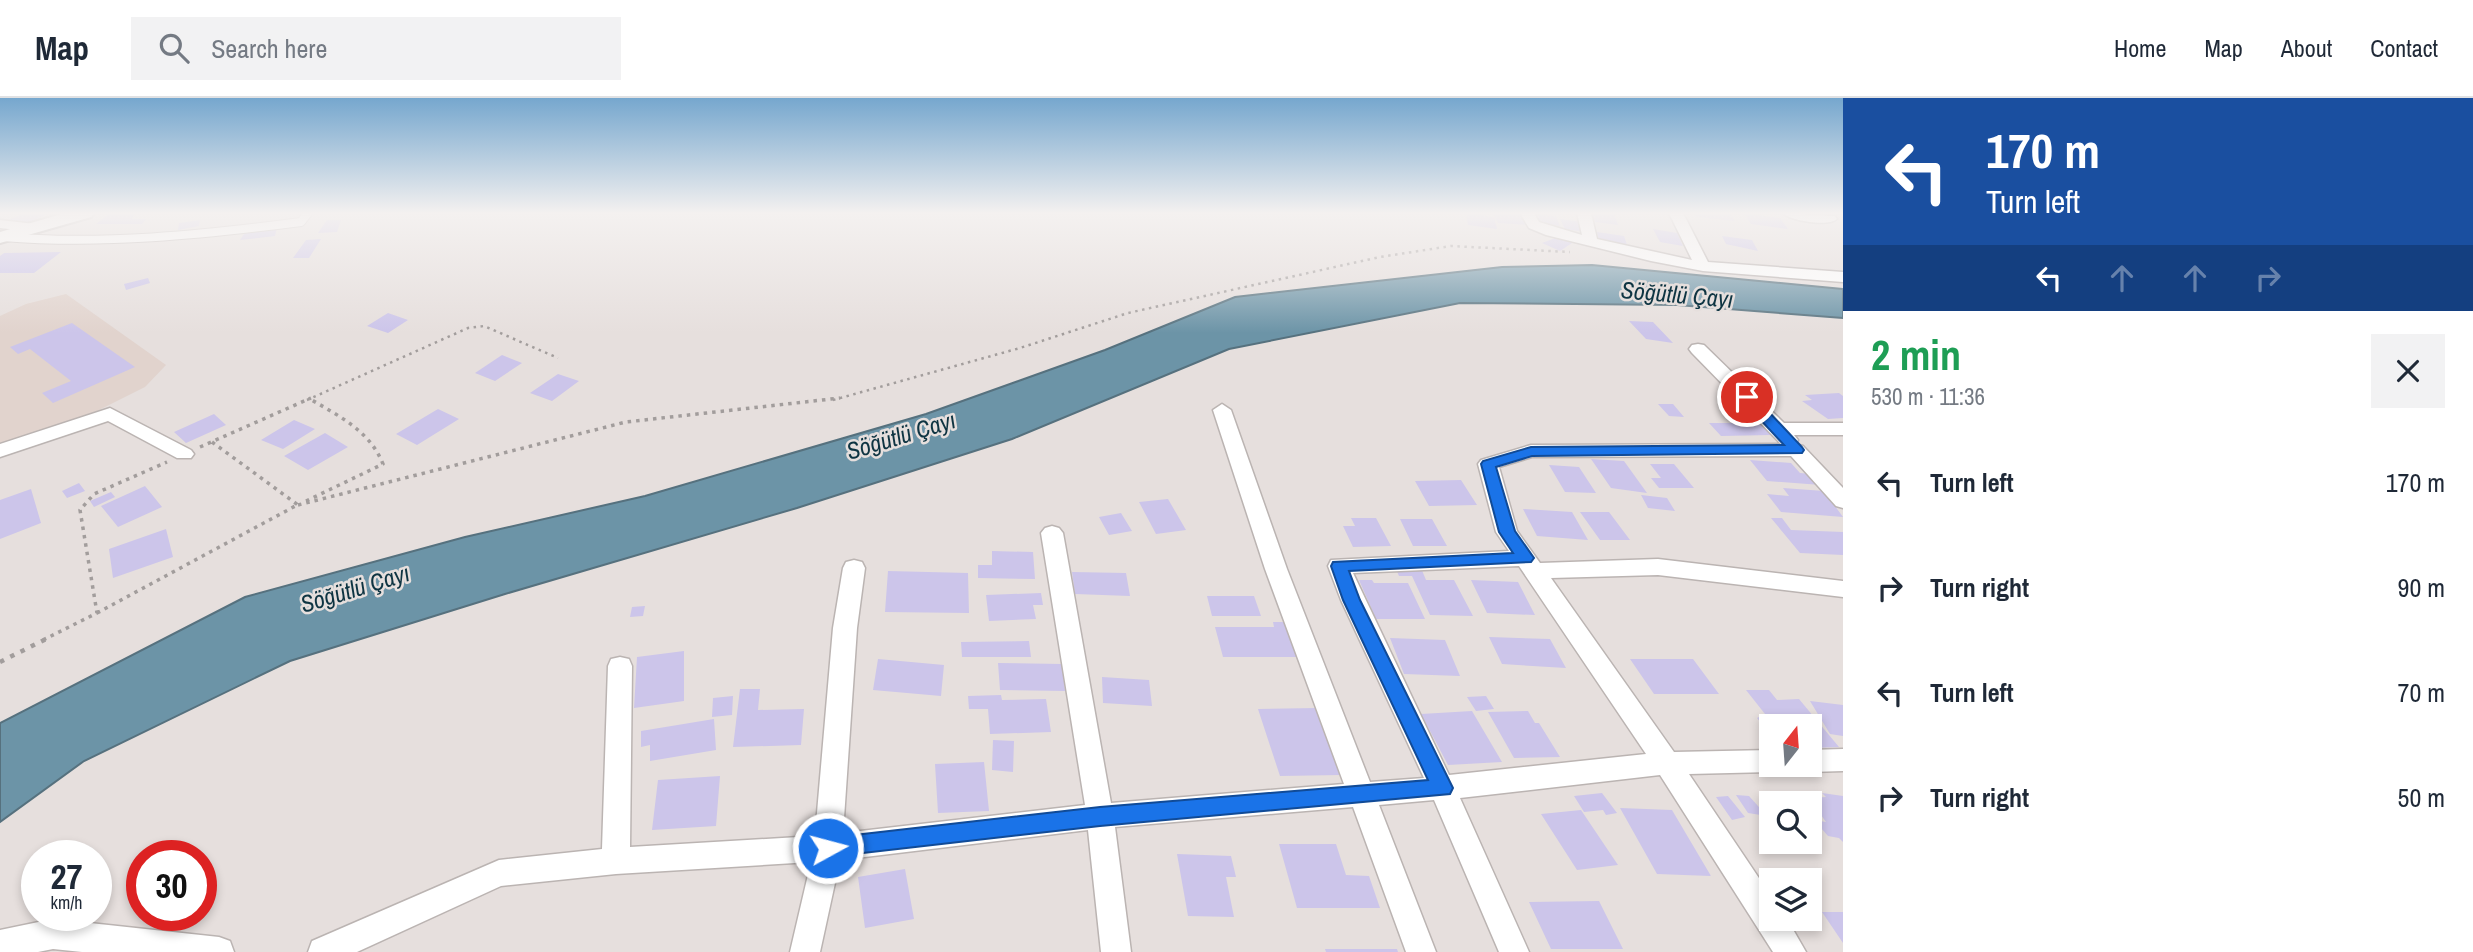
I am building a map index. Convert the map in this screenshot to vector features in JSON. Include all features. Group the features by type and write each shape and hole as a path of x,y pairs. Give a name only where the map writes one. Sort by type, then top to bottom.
{"street":[{"path":"1641,253 1703,265 1843,277"},
{"path":"1697,253 1703,265"},
{"path":"1698,349 1779,429 1843,500"},
{"path":"1222,410 1276,569 1364,795 1421,952"},
{"path":"0,451 110,414 184,454"},
{"path":"1779,429 1843,429"},
{"path":"1791,952 1667,763 1507,532 1488,464 1531,451 1796,450"},
{"path":"1052,533 1100,816 1116,952"},
{"path":"1514,952 1442,788 1352,600 1339,566 1530,564 1658,567 1843,589"},
{"path":"805,952 828,848 845,628 854,568"},
{"path":"616,862 620,666"},
{"path":"1822,761 1843,760"},
{"path":"323,952 499,873 616,862 828,848 1100,816 1442,788 1667,763 1759,761"},
{"path":"0,945 53,934 219,952"}],"path":[{"path":"298,505 626,422 832,400 1020,348 1128,313 1407,253"},
{"path":"97,612 80,510 94,494 468,328 484,326 558,358"},
{"path":"0,662 298,505 383,464 380,453 361,432 310,399"},
{"path":"211,442 298,505"}],"shaded area":[{"path":"66,294 166,365 145,387 97,411 0,444 0,316 26,304"}],"water":[{"name":"Söğütlü Çayı","path":"1592,265 1843,289 1843,318 1677,305 1460,303 1229,349 1012,439 797,508 290,661 84,761 0,822 0,723 245,597 465,537 645,496 926,414 1105,350 1235,297 1502,267"}],"building":[{"path":"4,253 60,253 34,273 0,273 0,256"},
{"path":"297,253 312,253 309,258 293,258"},
{"path":"148,278 150,283 126,290 124,284"},
{"path":"388,313 408,320 388,333 367,326"},
{"path":"1629,321 1653,322 1673,343 1646,339"},
{"path":"72,323 135,367 53,403 42,393 71,381 30,349 18,354 10,347"},
{"path":"502,355 522,363 495,381 475,373"},
{"path":"558,374 579,381 552,401 530,393"},
{"path":"1839,393 1843,396 1843,418 1828,419 1802,401 1812,400 1805,395"},
{"path":"1658,404 1673,404 1684,417 1669,416"},
{"path":"438,409 459,419 417,445 396,434"},
{"path":"214,414 226,425 186,443 174,432"},
{"path":"294,420 315,429 283,449 261,440"},
{"path":"1709,423 1759,423 1771,435 1721,436"},
{"path":"325,433 348,447 308,470 284,456"},
{"path":"1591,459 1624,461 1647,493 1611,488"},
{"path":"1750,460 1791,463 1800,473 1811,474 1821,485 1767,481"},
{"path":"1650,464 1674,464 1694,488 1659,488 1651,478 1661,478"},
{"path":"1549,465 1579,467 1596,493 1565,492"},
{"path":"1461,480 1477,505 1429,506 1415,481"},
{"path":"79,483 85,491 67,498 62,491"},
{"path":"145,486 162,507 118,527 101,506"},
{"path":"1783,488 1824,491 1843,517 1781,512 1767,494 1789,496"},
{"path":"31,489 41,523 0,539 0,500"},
{"path":"111,492 115,497 94,507 90,501"},
{"path":"1641,495 1667,498 1675,511 1648,508"},
{"path":"1168,499 1186,530 1156,534 1139,502"},
{"path":"1523,509 1572,512 1588,540 1537,536"},
{"path":"1580,512 1609,512 1630,540 1600,540"},
{"path":"1121,513 1132,531 1109,535 1099,517"},
{"path":"1351,518 1376,518 1391,546 1353,547 1343,526 1355,526"},
{"path":"1771,518 1782,518 1791,530 1843,532 1843,555 1800,553"},
{"path":"1400,519 1432,519 1447,546 1413,546"},
{"path":"166,529 173,557 113,578 109,549"},
{"path":"992,551 1033,552 1035,579 978,578 978,565 992,565"},
{"path":"1395,567 1421,568 1426,580 1454,580 1473,616 1430,615 1412,576 1399,576"},
{"path":"888,571 968,573 969,613 885,612"},
{"path":"1072,572 1126,573 1130,596 1075,594"},
{"path":"1359,580 1408,583 1425,619 1376,619"},
{"path":"1471,580 1518,582 1535,615 1487,613"},
{"path":"1041,593 1043,605 1033,605 1036,619 989,621 986,595"},
{"path":"1207,596 1254,596 1261,616 1212,616"},
{"path":"645,606 643,616 630,617 632,607"},
{"path":"1273,622 1287,622 1299,657 1223,657 1215,627 1274,627"},
{"path":"1489,637 1550,639 1566,668 1502,664"},
{"path":"1390,638 1445,640 1460,676 1404,674"},
{"path":"1029,641 1031,657 962,657 961,642"},
{"path":"684,651 684,701 634,708 637,657"},
{"path":"878,659 944,665 941,696 873,690"},
{"path":"1630,659 1693,659 1719,694 1654,694"},
{"path":"998,663 1062,664 1065,691 1000,690"},
{"path":"1102,677 1149,680 1152,706 1103,703"},
{"path":"740,689 760,689 758,710 804,709 801,745 733,747"},
{"path":"1746,690 1769,690 1777,700 1799,699 1812,714 1765,714"},
{"path":"1001,695 1002,700 1046,699 1051,732 990,734 988,709 969,709 968,696"},
{"path":"733,696 732,715 712,717 713,698"},
{"path":"1486,696 1494,709 1476,711 1467,697"},
{"path":"1810,701 1843,705 1843,736 1830,734 1822,721 1822,714 1818,714"},
{"path":"1317,708 1341,775 1280,776 1258,709"},
{"path":"1472,711 1502,762 1448,765 1421,714"},
{"path":"1528,711 1535,723 1539,723 1560,757 1514,758 1488,712"},
{"path":"714,719 716,750 650,761 650,745 641,747 641,731"},
{"path":"1822,727 1839,747 1822,748"},
{"path":"993,740 1014,741 1013,772 992,770"},
{"path":"984,762 989,811 938,813 935,764"},
{"path":"720,776 716,826 652,830 658,780"},
{"path":"1602,793 1617,813 1606,815 1603,810 1584,812 1574,796"},
{"path":"1822,793 1843,796 1843,842 1839,838 1828,836 1822,829 1822,821 1826,822 1822,816 1822,797 1826,797"},
{"path":"1736,795 1749,796 1759,807 1759,815 1748,813"},
{"path":"1728,796 1745,817 1732,820 1716,797"},
{"path":"1620,808 1672,810 1711,876 1657,874"},
{"path":"1581,810 1618,865 1577,870 1541,814"},
{"path":"1279,844 1336,844 1346,875 1369,876 1380,908 1297,908"},
{"path":"1177,854 1231,856 1236,877 1226,877 1234,917 1188,916"},
{"path":"905,869 914,919 865,928 858,877"},
{"path":"1599,901 1623,949 1551,949 1529,902"},
{"path":"1822,912 1843,912 1843,943"},
{"path":"1325,949 1397,949 1398,952 1326,952"}],"route":[{"path":"828,848 1100,816 1442,788 1352,600 1339,566 1525,558 1507,532 1488,464 1531,451 1796,450 1747,397"}]}
